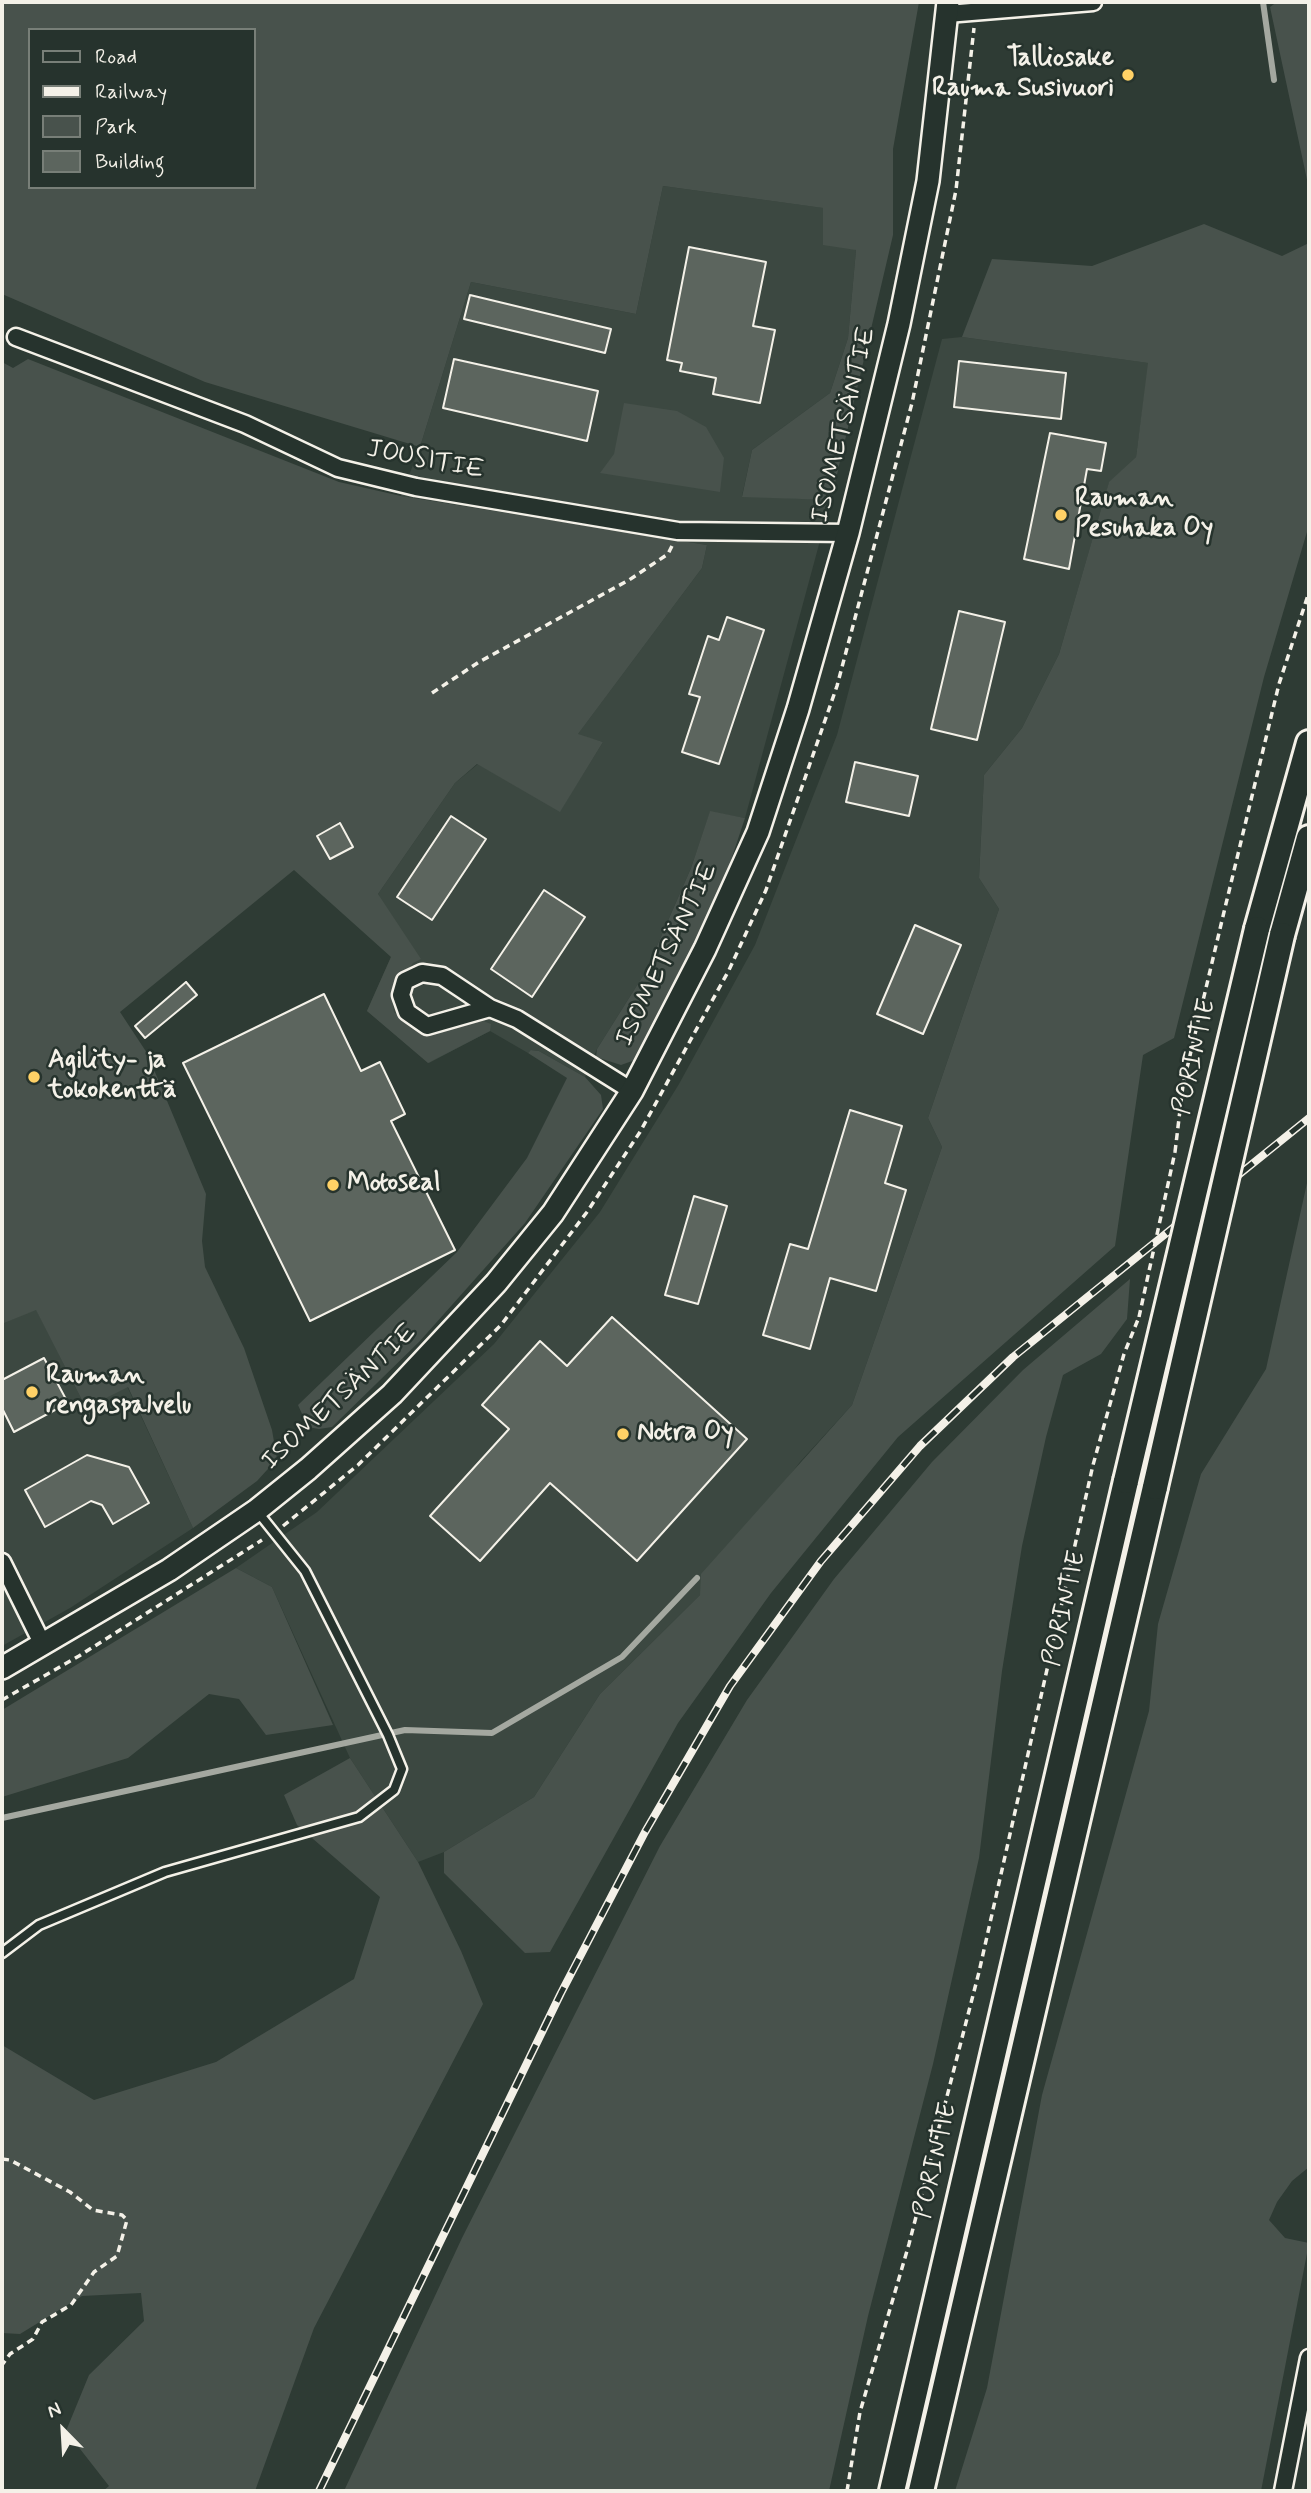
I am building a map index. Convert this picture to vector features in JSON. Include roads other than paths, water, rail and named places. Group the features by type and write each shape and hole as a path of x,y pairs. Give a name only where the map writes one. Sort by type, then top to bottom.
{"highway":[{"name":"PORINTIE","path":"892,2491 1257,929 1309,743"},
{"path":"921,2491 1282,935 1309,838"}],"main road":[{"name":"ISOMETSÄNTIE","path":"2,1668 169,1570 257,1510 308,1469 392,1394 487,1292 553,1213 632,1091 705,949 758,832 798,709 848,533 899,324 928,181 948,8"}],"street":[{"path":"948,8 976,13 1093,2"},
{"name":"JOUSITIE","path":"16,337 245,424 338,468 416,487 678,531 848,533"},
{"path":"490,1007 427,1026 407,1012 401,995 405,981 422,973 442,976 632,1091"},
{"path":"2,1562 43,1644"},
{"path":"1283,2491 1309,2358"}],"lane":[{"path":"2,1953 39,1926 165,1872 359,1817 394,1790 402,1769 388,1735 305,1571 257,1510"}],"waterway":[{"path":"1263,2 1274,80"},
{"path":"2,1818 405,1730 492,1733 622,1657 697,1578"}],"railway":[{"path":"319,2491 561,1993 645,1832 730,1686 821,1561 920,1446 1013,1357 1309,1118"}],"place":[{"name":"Talliosake Rauma Susivuori","path":"1128,75"},
{"name":"Rauman Pesuhaka Oy","path":"1061,515"},
{"name":"Agility- ja tokokenttä","path":"34,1077"},
{"name":"Motoseal","path":"333,1185"},
{"name":"Rauman rengaspalvelu","path":"32,1392"},
{"name":"Notra Oy","path":"623,1434"}]}
